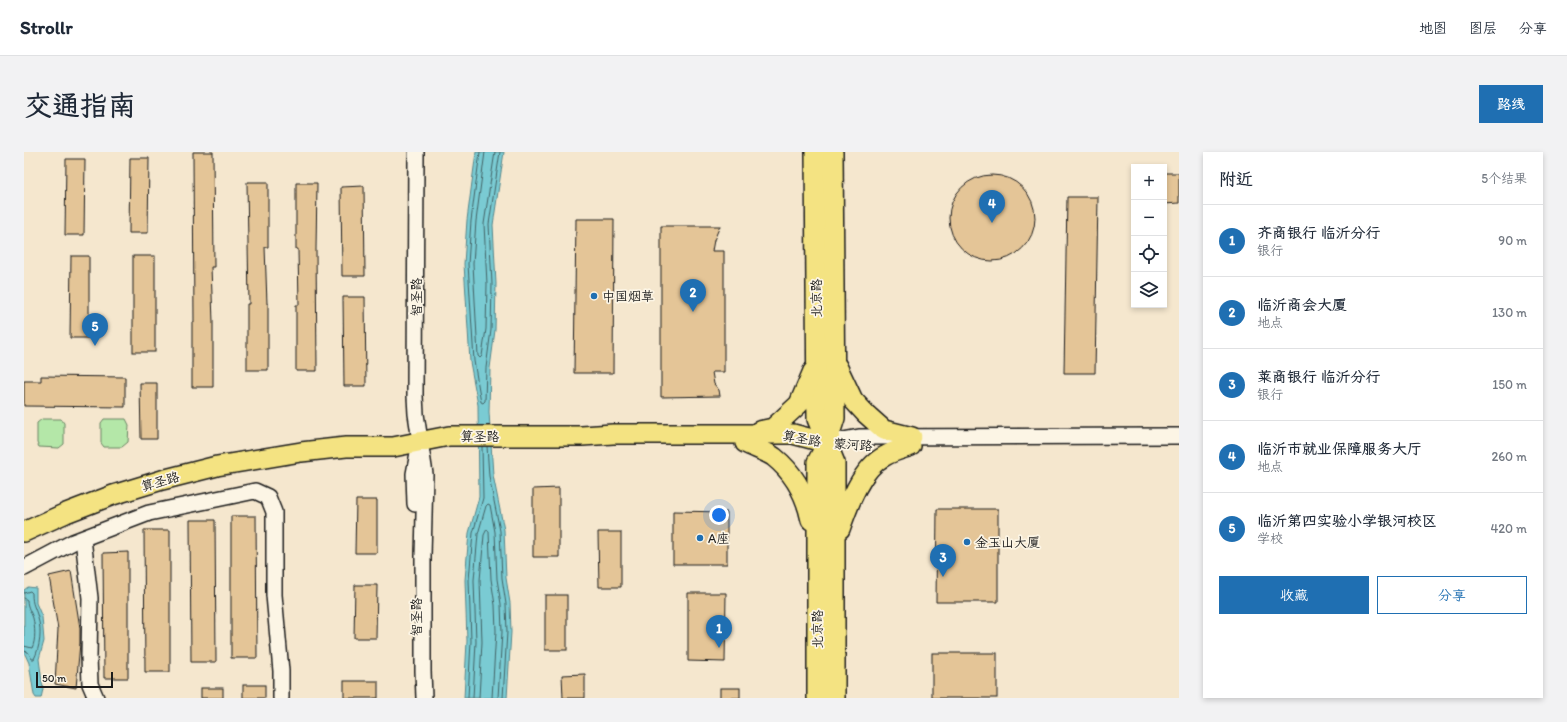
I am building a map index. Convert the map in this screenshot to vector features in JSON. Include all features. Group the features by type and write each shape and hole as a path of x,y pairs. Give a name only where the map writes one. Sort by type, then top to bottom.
{"main road":[{"name":"北京路","path":"815,152 825,361"},
{"name":"北京路","path":"833,152 825,361 817,419 827,443 817,462 826,545 835,698"},
{"path":"745,439 773,428 799,404 825,361 853,400 866,414 884,430 911,441"},
{"name":"算圣路","path":"24,522 110,486 159,471 215,457 299,442 345,438 393,437 448,445 469,441 745,439 827,443"},
{"path":"745,439 773,456 800,487 826,545"},
{"name":"算圣路","path":"24,532 66,513 113,495 216,466 301,452 346,447 393,447 421,441"},
{"path":"826,545 850,500 869,469 884,456 911,441"},
{"name":"北京路","path":"817,698 826,545"}],"street":[{"name":"智圣路","path":"416,152 415,396 416,414 425,474 422,671 424,698"},
{"name":"智圣路","path":"416,698 416,556 414,474 421,441 423,414 423,152"},
{"name":"蒙河路","path":"827,443 859,446 911,441 1179,436"},
{"name":"蒙河路","path":"911,441 1179,445"},
{"path":"24,568 83,539 148,513 256,491 268,497 274,512 274,595 281,671 281,698"},
{"path":"83,539 90,598 90,684 96,698"}],"green space":[{"path":"42,419 61,419 64,423 64,444 59,448 39,447 37,443 37,423"},
{"path":"104,419 126,419 129,425 128,442 122,447 104,447 101,443 101,423"}],"water":[{"path":"476,152 504,152 493,225 496,284 495,330 490,368 489,412 493,475 504,530 506,578 510,603 511,632 507,698 464,698 467,641 465,580 469,533 479,497 478,405 470,362 464,264 467,220"},
{"path":"28,587 36,588 36,603 42,617 44,641 39,659 43,689 41,698 36,698 34,695 29,663 24,652 24,590"}],"building":[{"path":"193,152 213,152 214,267 211,267 213,387 192,387 192,322 194,322"},
{"path":"130,158 149,158 148,233 129,233"},
{"path":"66,159 85,159 84,235 65,235"},
{"path":"1167,173 1179,173 1179,203 1167,204"},
{"path":"992,175 1008,179 1022,188 1031,202 1035,218 1031,234 1022,248 1008,257 992,261 976,257 962,248 953,234 949,218 953,202 962,188 976,179"},
{"path":"247,182 268,182 268,247 265,247 268,304 268,370 247,370 247,304 249,304"},
{"path":"296,183 317,183 317,371 296,371 296,305 299,305 298,249 296,249"},
{"path":"364,186 365,276 342,276 341,187"},
{"path":"1067,197 1098,197 1095,373 1064,373"},
{"name":"中国烟草","path":"576,219 614,219 613,373 574,373"},
{"path":"661,226 720,226 714,240 712,251 724,251 724,372 712,372 714,384 719,390 720,396 661,397"},
{"path":"71,256 89,256 89,338 70,338"},
{"path":"133,256 155,256 155,352 133,352"},
{"path":"343,297 365,297 366,386 344,386"},
{"path":"41,376 125,377 125,407 24,406 24,381 41,381"},
{"path":"140,383 157,383 157,439 141,439"},
{"path":"559,488 559,557 533,557 533,489"},
{"path":"356,500 377,500 377,553 355,553"},
{"name":"金玉山大厦","path":"937,509 998,509 998,602 936,602"},
{"name":"A座","path":"673,511 727,512 727,564 673,564"},
{"path":"231,516 256,516 257,658 231,658"},
{"path":"190,520 215,520 216,662 191,662"},
{"path":"144,530 170,530 170,672 145,672"},
{"path":"598,532 621,532 621,587 599,587"},
{"path":"128,552 128,678 104,678 103,553"},
{"path":"71,571 80,628 76,688 55,684 58,629 49,576"},
{"path":"355,585 377,585 376,638 354,638"},
{"path":"688,593 726,593 725,662 688,661"},
{"path":"545,595 567,595 567,650 545,650"},
{"path":"932,653 997,653 997,698 932,698"},
{"path":"585,674 585,698 563,698 562,675"},
{"path":"344,681 378,681 378,698 344,698"},
{"path":"243,685 265,685 265,698 243,698"},
{"path":"201,688 223,688 223,698 201,698"},
{"path":"720,688 740,688 740,698 720,698"}],"place":[{"name":"临沂市就业保障服务大厅","path":"992,223"},
{"name":"中国烟草","path":"594,296"},
{"name":"临沂商会大厦","path":"693,312"},
{"name":"临沂第四实验小学银河校区","path":"95,346"},
{"name":"A座","path":"700,538"},
{"name":"金玉山大厦","path":"967,542"},
{"name":"莱商银行 临沂分行","path":"943,577"},
{"name":"齐商银行 临沂分行","path":"719,648"}]}
